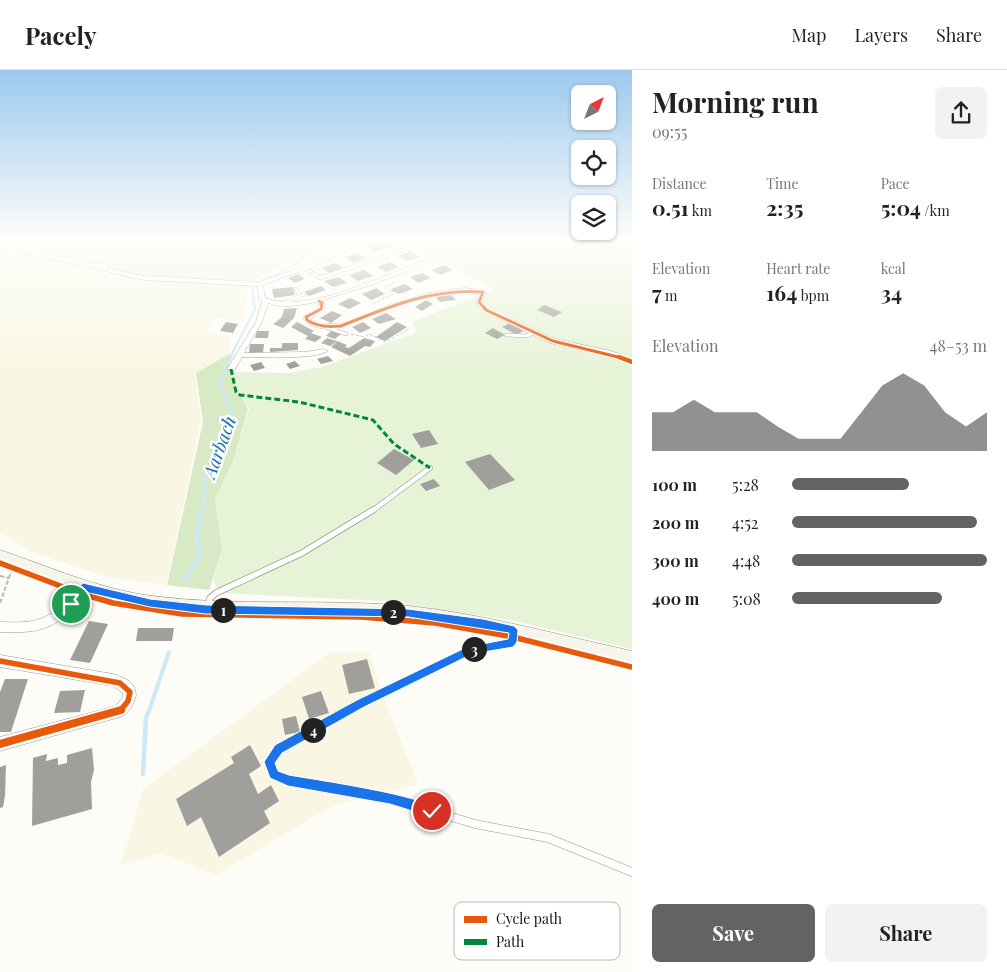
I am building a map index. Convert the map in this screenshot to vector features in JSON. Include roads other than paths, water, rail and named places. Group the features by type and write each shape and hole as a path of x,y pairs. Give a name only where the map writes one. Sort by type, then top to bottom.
{"main road":[{"path":"0,556 83,587 150,603 206,610 408,613 483,623 632,660"}],"street":[{"path":"231,369 240,355 244,344 259,322 265,301 260,284 249,283"},
{"path":"265,301 282,304 319,301 365,283"},
{"path":"319,301 322,304 321,308 310,313 306,320 311,324 326,327 341,326 413,297 474,291 484,292 479,302 486,310 534,333 554,341 608,353 632,362"},
{"path":"240,355 305,354 324,351"},
{"path":"0,628 30,629 46,624 59,616 83,587"},
{"path":"0,661 113,680 124,683 130,691 129,701 120,711 0,744"}],"lane":[{"path":"296,289 300,295"},
{"path":"282,304 305,294"},
{"path":"326,327 346,334"},
{"path":"506,335 526,336 534,333"},
{"path":"206,610 210,598 216,593 280,566 318,546 353,525 430,468"},
{"path":"514,630 513,642 471,650 360,703 279,749 270,762 274,774 288,781 390,798 475,824 548,838 632,872"}],"waterway":[{"name":"Aarbach","path":"230,358 255,309 252,288"},
{"name":"Aarbach","path":"202,511 206,488 205,476 218,455 218,439 225,431 225,421 232,410 224,395 221,384 231,357"},
{"name":"Aarbach","path":"184,581 200,555 196,540 202,510"},
{"path":"149,711 169,652"},
{"path":"143,774 146,718 149,710"}]}
